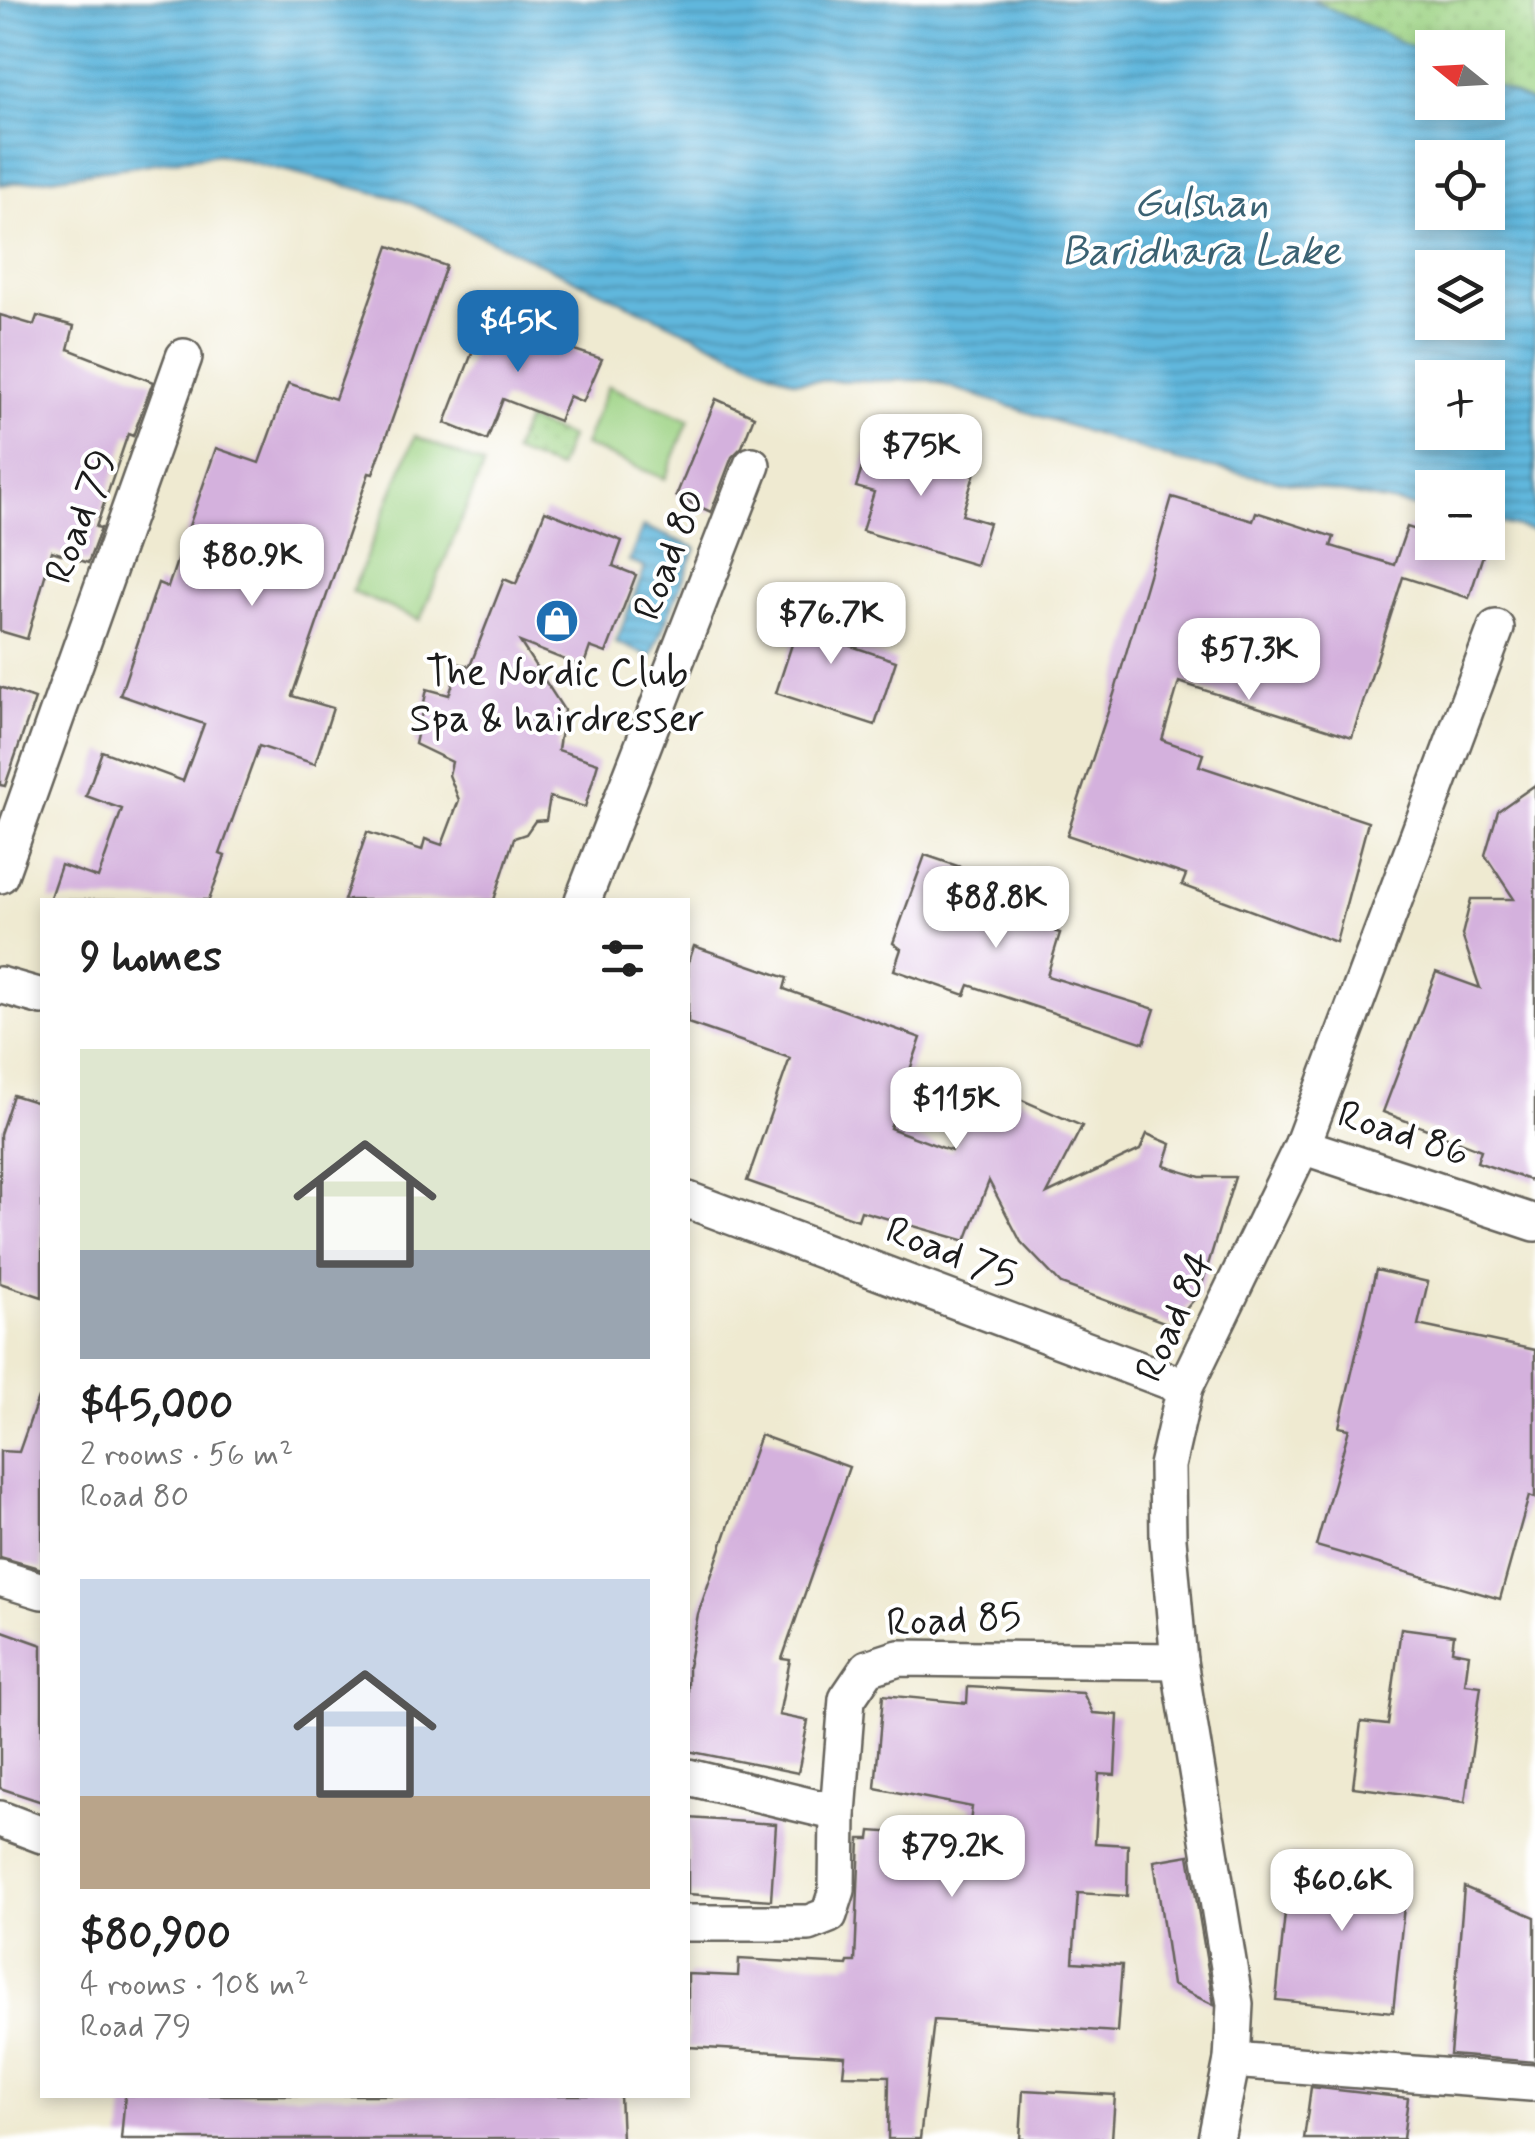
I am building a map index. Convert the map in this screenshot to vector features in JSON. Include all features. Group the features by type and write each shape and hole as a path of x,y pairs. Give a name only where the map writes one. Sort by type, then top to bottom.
{"street":[{"name":"Road 79","path":"0,875 184,357"},
{"name":"Road 80","path":"584,898 752,464"},
{"name":"Road 84","path":"1216,2139 1232,2060 1235,2004 1180,1661 1168,1539 1167,1466 1185,1387 1302,1146 1496,628"},
{"path":"0,984 40,996"},
{"name":"Road 86","path":"1302,1146 1535,1223"},
{"name":"Road 75","path":"690,1201 1185,1387"},
{"path":"0,1578 40,1590"},
{"name":"Road 85","path":"690,1923 810,1924 829,1914 837,1890 838,1813 848,1699 868,1668 900,1658 1180,1661"},
{"path":"690,1777 838,1813"},
{"path":"0,1819 40,1834"},
{"path":"1232,2060 1532,2083"}],"green space":[{"path":"1301,0 1535,0 1535,109 1505,95 1505,30 1415,30 1415,51 1351,18"},
{"path":"608,386 689,420 665,479 584,445"},
{"path":"526,420 570,437 558,469 513,452"},
{"path":"415,436 484,465 420,620 352,592"}],"water":[{"name":"Gulshan Baridhara Lake","path":"0,0 1312,0 1415,48 1415,120 1505,120 1505,90 1535,104 1535,531 1505,524 1505,470 1415,470 1415,507 1177,461 929,380 794,381 401,199 218,154 0,185"},
{"path":"643,526 696,548 651,657 616,642 645,568 629,561"}],"building":[{"path":"389,246 446,266 292,696 333,708 315,764 259,746 220,854 225,856 210,898 50,898 61,865 98,878 122,809 86,796 102,751 183,781 204,724 120,695 158,583 168,587 216,448 259,463 288,383 335,399"},
{"path":"500,308 540,323 537,331 555,338 553,343 602,359 583,402 569,396 559,421 503,399 487,440 445,423 484,322 494,326"},
{"path":"0,315 34,325 37,316 74,326 68,349 153,382 133,436 128,434 96,527 101,528 88,563 52,551 27,639 0,631"},
{"path":"716,399 754,416 742,447 732,457 711,512 676,496"},
{"path":"873,433 977,465 962,515 989,523 976,565 862,531 874,492 856,487"},
{"path":"1172,497 1253,521 1256,512 1334,537 1331,546 1394,565 1407,527 1415,530 1415,560 1481,560 1469,598 1403,577 1352,737 1179,682 1162,740 1203,754 1199,766 1368,822 1336,942 1182,885 1186,875 1067,835 1114,694"},
{"path":"545,511 622,541 613,566 636,575 606,653 590,647 583,667 520,642 564,710 558,750 598,763 585,807 550,797 546,820 535,821 526,834 514,838 495,898 345,898 367,832 422,850 425,839 442,845 459,800 449,775 452,762 415,744 427,689 449,695 460,664 470,666 504,579 516,584"},
{"path":"790,596 833,610 824,637 896,661 875,725 776,693 796,632 780,627"},
{"path":"0,687 35,699 5,786 0,785"},
{"path":"1535,785 1535,1182 1477,1162 1481,1150 1383,1112 1436,972 1480,988 1462,935 1471,899 1514,899 1485,855 1498,811"},
{"path":"925,855 1005,882 994,912 1060,933 1047,976 1155,1009 1144,1043 969,985 965,995 894,970 901,949 893,943"},
{"path":"694,946 787,978 784,989 921,1038 890,1128 951,1151 983,1083 1082,1126 1047,1194 1140,1150 1147,1134 1171,1144 1164,1166 1200,1177 1235,1177 1199,1294 1172,1325 1061,1284 1021,1242 989,1181 966,1241 861,1211 858,1220 747,1181 790,1058 690,1024 690,958"},
{"path":"13,1095 40,1103 40,1296 0,1283 0,1134"},
{"path":"1376,1270 1428,1282 1418,1325 1535,1350 1535,1498 1529,1496 1500,1599 1316,1546 1349,1429 1339,1427"},
{"path":"40,1398 40,1568 0,1557 0,1451 19,1452"},
{"path":"760,1435 849,1467 782,1659 790,1660 779,1715 808,1721 798,1773 690,1751 690,1656 698,1614"},
{"path":"1401,1628 1454,1635 1452,1651 1469,1654 1465,1684 1481,1686 1465,1802 1353,1787 1361,1722 1388,1725"},
{"path":"0,1630 40,1644 40,1801 0,1788"},
{"path":"968,1687 1083,1693 1093,1713 1118,1715 1115,1775 1099,1774 1095,1843 1128,1845 1127,1896 1078,1893 1073,1962 1122,1965 1117,2032 934,2020 920,2139 888,2139 889,2076 843,2075 845,2056 690,2047 690,1974 738,1976 739,1959 847,1965 855,1962 860,1839 870,1839 871,1831 968,1838 972,1807 875,1788 883,1695 967,1703"},
{"path":"690,1818 776,1824 771,1900 690,1894"},
{"path":"1189,1855 1214,2005 1172,1985 1154,1861"},
{"path":"1291,1855 1408,1868 1393,2012 1276,2000"},
{"path":"1464,1887 1535,1917 1535,2062 1450,2055"},
{"path":"1311,2087 1408,2098 1403,2139 1304,2139"},
{"path":"1023,2090 1115,2095 1112,2139 1020,2139"},
{"path":"125,2098 620,2098 622,2139 121,2139"}],"place":[{"name":"The Nordic Club Spa & hairdresser","path":"557,621"}]}
